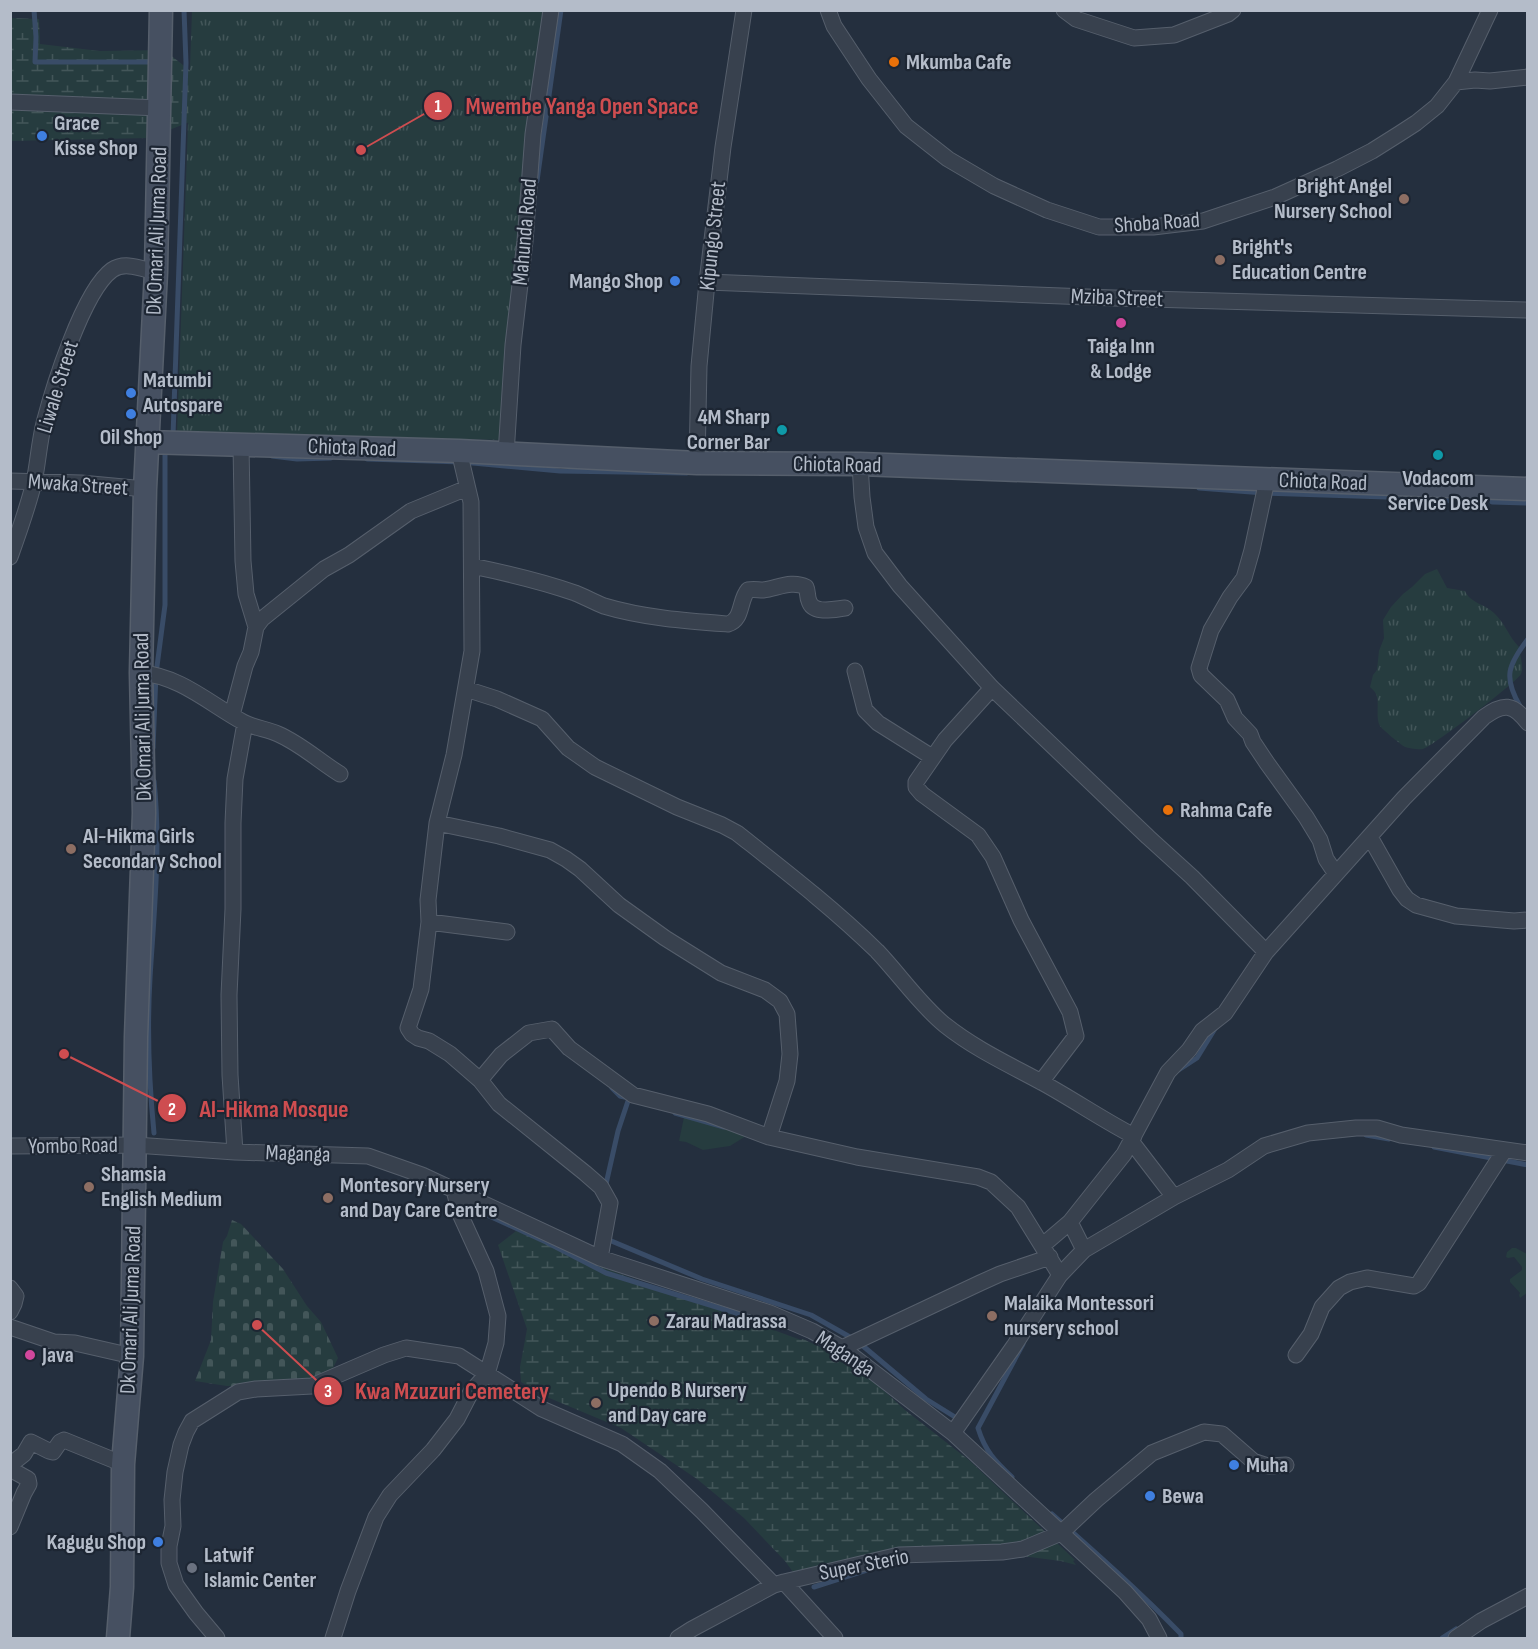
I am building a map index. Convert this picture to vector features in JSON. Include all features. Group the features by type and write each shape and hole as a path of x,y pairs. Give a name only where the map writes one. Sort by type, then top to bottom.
{"street":[{"name":"Dk Omari Ali Juma Road","path":"118,1638 122,1587 123,1464 132,1356 136,1026 144,813 141,673 144,489 156,272 161,10"},
{"name":"Mahunda Road","path":"506,454 513,345 525,241 533,134 551,10"},
{"name":"Kipungo Street","path":"697,463 699,366 707,282 723,147 744,10"},
{"name":"Shoba Road","path":"828,10 834,26 869,79 906,126 948,159 994,186 1047,210 1099,227 1153,227 1203,221 1275,196 1338,169 1390,140 1437,106 1456,82 1490,10"},
{"path":"1064,10 1076,19 1134,38 1173,35 1233,10"},
{"path":"1456,82 1527,77"},
{"path":"11,101 160,108"},
{"name":"Liwale Street","path":"11,556 34,482 44,424 77,325 99,284 113,270 124,265 156,272"},
{"name":"Mziba Street","path":"707,282 1114,298 1527,310"},
{"name":"Chiota Road","path":"147,442 241,451 461,460 506,454 697,463 860,464 1527,489"},
{"path":"241,451 243,561 246,594 256,627"},
{"path":"461,460 471,511 472,651 454,754 437,823 421,989 408,1028 412,1034 450,1054 480,1080 499,1104 585,1173 605,1192 610,1203 600,1258"},
{"path":"860,464 866,527 875,553 900,586 992,688 1192,877 1266,952"},
{"path":"1267,480 1244,578 1211,630 1199,668 1201,675 1227,700 1235,718 1250,734 1262,757 1306,817 1318,836 1326,859 1336,874"},
{"name":"Mwaka Street","path":"10,481 81,483 144,489"},
{"path":"235,1152 230,1075 229,995 233,929 234,779 238,719 245,666 251,652 256,627 262,619 317,574 349,555 411,511 467,488"},
{"path":"472,566 505,573 626,611 679,620 728,624 738,616 748,590 763,590 792,584 807,586 808,602 813,607 821,610 845,608"},
{"path":"855,670 865,710 878,723 932,757"},
{"path":"141,673 156,674 200,695 238,719 286,738 340,774"},
{"path":"992,688 962,720 915,782 922,794 978,835 993,857 1021,920 1070,1012 1076,1036 1041,1082"},
{"path":"466,689 497,699 542,719 568,748 595,767 737,833 824,902 849,925 944,1024 1000,1061 1041,1082 1133,1138 1174,1197"},
{"path":"842,1348 1046,1251 1124,1154 1168,1072 1189,1050 1202,1031 1225,1013 1266,952 1404,798 1478,722 1493,710 1505,706 1518,711 1527,723"},
{"path":"437,823 499,836 550,850 566,858 619,905 665,938 721,973 765,990 780,1001 787,1014 790,1054 787,1081 769,1137"},
{"path":"1370,837 1400,890 1416,905 1456,916 1527,920"},
{"path":"429,922 507,932"},
{"path":"480,1080 501,1055 529,1033 552,1029 569,1048 633,1095 708,1114 769,1137 857,1157 991,1182 1018,1207 1060,1275"},
{"path":"953,1433 1060,1275 1084,1250 1174,1197 1228,1170 1264,1146 1308,1133 1377,1128 1401,1135 1527,1153"},
{"name":"Yombo Road","path":"10,1146 135,1145"},
{"name":"Maganga","path":"135,1145 235,1152 368,1156 422,1175 600,1258 770,1312 812,1331 842,1348 953,1433 1125,1592 1149,1619 1159,1638"},
{"path":"1296,1355 1311,1334 1322,1307 1339,1288 1350,1281 1367,1278 1414,1286 1419,1282 1504,1151"},
{"path":"333,1638 376,1517 390,1495 433,1450 457,1419 471,1392 487,1374 496,1343 498,1317 486,1271 460,1214 454,1190"},
{"path":"1070,1222 1084,1250"},
{"path":"10,1288 16,1296 10,1312"},
{"path":"10,1327 54,1342 75,1343 132,1356"},
{"path":"217,1638 176,1585 169,1563 169,1546 173,1526 172,1500 179,1456 192,1421 238,1392 312,1386 406,1348 459,1356 542,1409 622,1444 660,1471 835,1638"},
{"path":"1061,1533 1152,1453 1204,1432 1221,1434 1253,1461 1268,1466 1286,1465"},
{"path":"10,1527 29,1484 28,1479 10,1467 24,1454 31,1442 53,1452 64,1440 123,1464"},
{"name":"Super Sterio","path":"678,1638 779,1583 899,1555 1002,1552 1023,1549 1061,1533"},
{"path":"1456,1638 1481,1621 1527,1596"}],"green space":[{"path":"192,11 554,11 507,440 177,434"},
{"path":"11,18 39,19 40,44 100,51 164,50 202,80 197,119 149,138 11,141"},
{"path":"1437,569 1447,588 1465,591 1470,598 1498,617 1519,647 1522,671 1516,680 1474,714 1430,745 1423,749 1414,749 1405,747 1380,726 1377,698 1370,687 1377,670 1379,651 1384,638 1383,620 1403,594 1425,574"},
{"path":"685,1112 751,1133 730,1146 703,1150 679,1141"},
{"path":"232,1220 241,1224 283,1269 307,1306 321,1322 338,1358 333,1368 322,1378 264,1386 227,1386 195,1381 211,1340 213,1302 223,1242"},
{"path":"516,1231 615,1272 820,1347 870,1378 905,1410 970,1461 1075,1560 1073,1561 1076,1565 1014,1555 920,1555 801,1583 785,1561 744,1518 697,1479 621,1428 542,1395 521,1382 520,1367 527,1329 498,1245"},
{"path":"1512,1248 1527,1254 1527,1293 1520,1298 1520,1293 1510,1279 1522,1270 1522,1267 1514,1257 1506,1257 1507,1252"}],"waterway":[{"path":"34,10 35,62 154,61"},
{"path":"173,436 186,63 184,10"},
{"path":"537,181 561,10"},
{"path":"153,748 156,674 165,605 165,453 167,450"},
{"path":"272,456 297,459 331,458"},
{"path":"367,459 462,462 560,471 687,473"},
{"path":"1199,488 1264,493 1386,497 1401,500 1475,501"},
{"path":"1492,502 1528,503"},
{"path":"1520,706 1511,687 1510,671 1516,656 1528,639"},
{"path":"154,781 157,855 149,1036 154,1133"},
{"path":"1177,1071 1197,1058 1216,1027"},
{"path":"612,1088 620,1096 629,1098"},
{"path":"607,1187 618,1131 629,1098 632,1099"},
{"path":"675,1113 724,1127"},
{"path":"1366,1135 1389,1139"},
{"path":"1434,1147 1528,1165"},
{"path":"474,1209 606,1273 752,1318"},
{"path":"609,1235 609,1240 702,1279 811,1315 857,1341 926,1399 955,1417"},
{"path":"1012,1477 991,1455 978,1428 1023,1344"},
{"path":"1052,1514 1150,1603 1181,1634 1181,1638"},
{"path":"814,1587 870,1569"},
{"path":"1442,1638 1456,1629"}],"place":[{"name":"Mkumba Cafe","path":"894,62"},
{"name":"Grace Kisse Shop","path":"42,136"},
{"name":"Mwembe Yanga Open Space","path":"361,150"},
{"name":"Bright Angel Nursery School","path":"1404,199"},
{"name":"Bright's Education Centre","path":"1220,260"},
{"name":"Mango Shop","path":"675,281"},
{"name":"Taiga Inn & Lodge","path":"1121,323"},
{"name":"Matumbi Autospare","path":"131,393"},
{"name":"Oil Shop","path":"131,414"},
{"name":"4M Sharp Corner Bar","path":"782,430"},
{"name":"Vodacom Service Desk","path":"1438,455"},
{"name":"Rahma Cafe","path":"1168,810"},
{"name":"Al-Hikma Girls Secondary School","path":"71,849"},
{"name":"Al-Hikma Mosque","path":"64,1054"},
{"name":"Shamsia English Medium","path":"89,1187"},
{"name":"Montesory Nursery and Day Care Centre","path":"328,1198"},
{"name":"Malaika Montessori nursery school","path":"992,1316"},
{"name":"Zarau Madrassa","path":"654,1321"},
{"name":"Kwa Mzuzuri Cemetery","path":"257,1325"},
{"name":"Java","path":"30,1355"},
{"name":"Upendo B Nursery and Day care","path":"596,1403"},
{"name":"Muha","path":"1234,1465"},
{"name":"Bewa","path":"1150,1496"},
{"name":"Kagugu Shop","path":"158,1542"},
{"name":"Latwif Islamic Center","path":"192,1568"}]}
